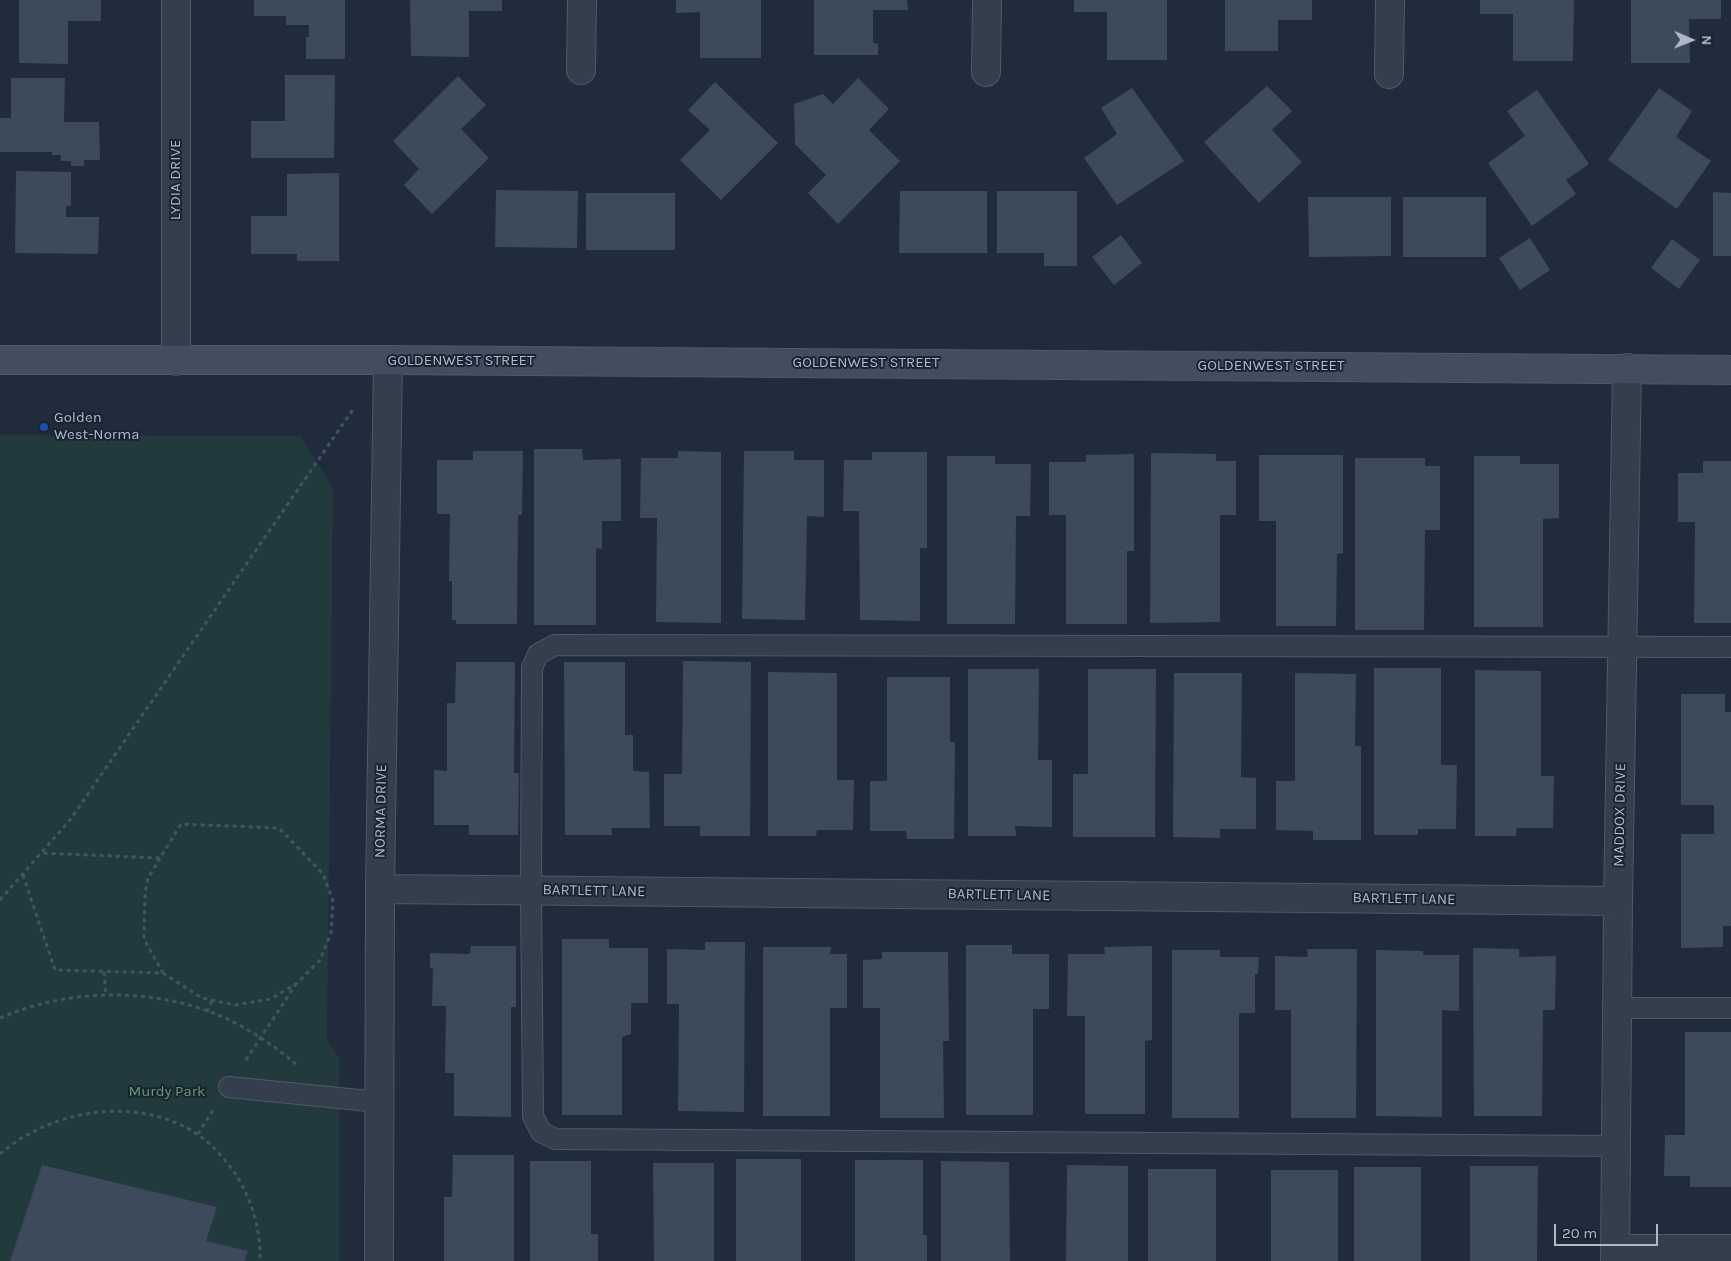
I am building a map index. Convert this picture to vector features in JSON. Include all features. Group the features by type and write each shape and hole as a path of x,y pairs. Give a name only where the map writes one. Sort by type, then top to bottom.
{"main road":[{"name":"GOLDENWEST STREET","path":"0,360 388,360 1731,370"}],"street":[{"name":"LYDIA DRIVE","path":"176,0 176,361"},
{"path":"582,0 582,70"},
{"path":"986,72 987,0"},
{"path":"1389,74 1390,0"},
{"name":"NORMA DRIVE","path":"379,1261 380,889 388,360"},
{"name":"MADDOX DRIVE","path":"1615,1255 1618,902 1627,368"},
{"name":"BARTLETT LANE","path":"380,889 1618,902"},
{"path":"1615,1255 1731,1249"}],"lane":[{"path":"1616,1146 555,1139 541,1132 533,1116 530,890 532,668 538,654 555,645 1731,647"},
{"path":"1618,1008 1731,1008"},
{"path":"229,1087 379,1102"}],"path":[{"path":"0,900 70,820 359,401"},
{"path":"181,824 279,828 323,874 334,901 331,933 320,960 297,983 271,998 235,1005 202,998 163,973 144,939 145,894 148,878 160,858 181,824"},
{"path":"41,853 160,858"},
{"path":"23,875 55,970 163,973"},
{"path":"104,972 106,996"},
{"path":"0,1018 20,1009 72,997 146,997 184,1005 223,1017 282,1052 336,1099"},
{"path":"207,1012 212,1000"},
{"path":"0,1154 16,1140 40,1127 74,1116 109,1111 137,1111 180,1125 198,1134 228,1162 246,1193 256,1220 260,1261"}],"green space":[{"name":"Murdy Park","path":"0,435 300,436 333,488 327,1041 339,1057 339,1261 0,1261"}],"building":[{"path":"19,0 101,0 101,21 68,21 68,64 19,63"},
{"path":"254,0 345,0 345,59 306,59 306,37 309,37 309,25 286,25 286,16 254,16"},
{"path":"410,0 502,0 502,11 469,11 469,57 411,56"},
{"path":"676,0 761,0 761,58 700,58 700,12 676,13"},
{"path":"814,0 907,0 908,10 873,10 873,43 878,44 878,55 814,55"},
{"path":"1074,0 1167,0 1167,60 1107,60 1107,12 1074,12"},
{"path":"1225,0 1312,0 1312,20 1278,20 1278,51 1225,51"},
{"path":"1480,0 1574,0 1573,61 1513,61 1513,14 1480,14"},
{"path":"1631,0 1721,0 1721,19 1689,19 1690,63 1631,63"},
{"path":"285,75 335,75 334,158 251,158 251,121 285,121"},
{"path":"458,76 486,105 461,129 489,158 432,214 404,185 419,169 393,141"},
{"path":"11,78 65,78 64,122 99,122 100,160 84,160 84,166 71,166 71,161 61,161 61,155 52,155 52,152 0,152 0,118 11,118"},
{"path":"858,78 889,109 869,130 900,161 838,224 808,193 826,175 795,144 794,104 823,94 833,104"},
{"path":"715,82 778,143 721,200 680,160 710,130 688,110"},
{"path":"1267,86 1292,111 1272,130 1302,162 1259,203 1204,142"},
{"path":"1132,88 1184,161 1117,205 1084,158 1117,134 1101,108"},
{"path":"1659,88 1692,111 1676,137 1711,161 1677,209 1608,160"},
{"path":"1537,90 1589,164 1566,180 1576,194 1532,226 1488,163 1525,136 1507,111"},
{"path":"16,171 71,172 71,206 66,206 66,217 99,217 98,254 15,253"},
{"path":"339,173 339,261 297,261 297,254 251,254 251,216 287,216 287,174"},
{"path":"496,190 578,191 577,248 495,247"},
{"path":"900,191 987,191 987,253 899,253"},
{"path":"997,191 1077,191 1077,266 1044,266 1044,253 997,253"},
{"path":"1713,192 1731,193 1731,256 1713,256"},
{"path":"586,193 675,193 675,250 586,250"},
{"path":"1308,197 1391,197 1391,256 1309,257"},
{"path":"1403,197 1486,197 1486,257 1403,257"},
{"path":"1121,235 1142,263 1114,285 1092,257"},
{"path":"1530,238 1550,270 1520,290 1499,258"},
{"path":"1672,239 1700,260 1679,289 1651,268"},
{"path":"534,449 582,449 583,460 621,459 621,521 602,521 602,549 596,548 596,625 534,625"},
{"path":"473,451 523,451 522,515 518,515 517,624 456,624 456,620 452,620 452,581 449,581 450,514 437,514 437,460 473,460"},
{"path":"678,451 721,452 721,623 656,622 657,518 640,518 641,458 678,458"},
{"path":"744,451 794,451 794,460 824,460 824,517 807,516 805,620 742,619"},
{"path":"872,452 927,452 927,548 920,548 920,621 860,620 859,511 843,511 844,460 872,460"},
{"path":"1151,453 1216,454 1216,461 1236,461 1236,515 1220,515 1220,622 1150,623"},
{"path":"1134,454 1134,551 1127,551 1127,624 1066,624 1066,515 1049,515 1049,462 1086,462 1086,455"},
{"path":"1259,455 1343,455 1343,553 1337,554 1336,626 1276,626 1276,521 1259,521"},
{"path":"947,456 995,456 995,464 1031,464 1030,516 1016,516 1015,624 947,624"},
{"path":"1474,456 1520,456 1520,464 1559,464 1559,518 1543,519 1543,627 1474,627"},
{"path":"1355,458 1425,458 1425,466 1440,466 1440,530 1425,530 1424,630 1355,630"},
{"path":"1703,461 1731,461 1731,623 1694,623 1695,522 1678,522 1678,473 1703,473"},
{"path":"683,661 751,662 750,836 700,836 700,826 664,826 664,774 682,774"},
{"path":"456,662 515,662 514,773 519,773 518,835 469,835 469,825 434,825 434,770 447,771 447,703 455,703"},
{"path":"564,662 625,662 625,735 633,735 633,771 649,772 650,828 611,828 612,835 565,835"},
{"path":"1374,668 1441,668 1441,765 1457,765 1456,829 1418,829 1418,835 1374,835"},
{"path":"968,669 1039,669 1038,760 1052,760 1052,827 1015,826 1016,836 968,836"},
{"path":"1088,669 1156,669 1155,837 1073,837 1073,774 1088,774"},
{"path":"1475,670 1541,671 1541,776 1554,776 1553,828 1517,828 1516,836 1475,836"},
{"path":"768,672 837,673 837,780 854,780 853,830 817,830 816,836 768,836"},
{"path":"1174,673 1242,673 1241,777 1256,778 1256,829 1220,829 1220,838 1173,837"},
{"path":"1295,673 1356,674 1355,746 1361,746 1361,840 1313,840 1313,831 1276,830 1276,781 1295,781"},
{"path":"887,677 950,677 950,742 955,742 954,839 907,839 906,831 870,831 870,781 887,781"},
{"path":"1681,694 1725,694 1725,712 1731,712 1731,926 1723,926 1723,947 1681,948 1681,834 1714,834 1714,805 1681,805"},
{"path":"562,939 609,939 609,948 648,948 648,1003 631,1003 631,1034 622,1037 622,1115 562,1115"},
{"path":"705,942 745,942 744,1112 678,1111 679,1004 667,1004 667,949 705,950"},
{"path":"966,945 1012,945 1012,954 1049,954 1049,1009 1033,1009 1033,1115 966,1115"},
{"path":"471,946 516,946 516,1007 511,1007 511,1117 454,1116 454,1073 445,1073 446,1006 432,1006 433,969 430,968 430,953 470,954"},
{"path":"1152,946 1152,1040 1145,1041 1145,1114 1085,1114 1085,1016 1067,1016 1068,954 1105,954 1104,947"},
{"path":"763,947 831,947 830,954 847,954 847,1008 830,1008 830,1116 763,1116"},
{"path":"1473,948 1519,949 1519,957 1556,956 1555,1010 1543,1010 1542,1116 1474,1116"},
{"path":"1307,949 1357,949 1356,1118 1291,1118 1291,1010 1275,1010 1275,956 1308,957"},
{"path":"1172,950 1220,950 1220,957 1259,957 1258,974 1255,974 1255,1013 1239,1013 1239,1118 1172,1118"},
{"path":"1376,950 1423,951 1423,955 1459,955 1459,1011 1442,1010 1442,1117 1376,1116"},
{"path":"882,952 948,952 949,1041 943,1041 944,1118 880,1118 880,1008 863,1008 863,960 882,959"},
{"path":"1685,1032 1731,1032 1731,1187 1690,1187 1690,1176 1664,1176 1665,1135 1685,1135"},
{"path":"453,1155 514,1155 514,1261 444,1261 444,1197 452,1197"},
{"path":"736,1159 801,1159 801,1261 736,1261"},
{"path":"855,1160 923,1160 923,1235 927,1235 927,1261 855,1261"},
{"path":"530,1161 591,1161 591,1234 598,1234 598,1261 530,1261"},
{"path":"941,1161 1009,1162 1010,1261 941,1261"},
{"path":"653,1163 714,1163 714,1261 654,1261"},
{"path":"42,1165 217,1207 206,1241 248,1251 244,1261 10,1261"},
{"path":"1067,1165 1128,1166 1128,1261 1066,1261"},
{"path":"1470,1166 1538,1166 1537,1261 1470,1261"},
{"path":"1354,1167 1421,1167 1421,1261 1354,1261"},
{"path":"1148,1169 1216,1169 1216,1261 1148,1261"},
{"path":"1271,1170 1338,1170 1338,1261 1271,1261"}],"place":[{"name":"Golden West-Norma","path":"44,427"}]}
